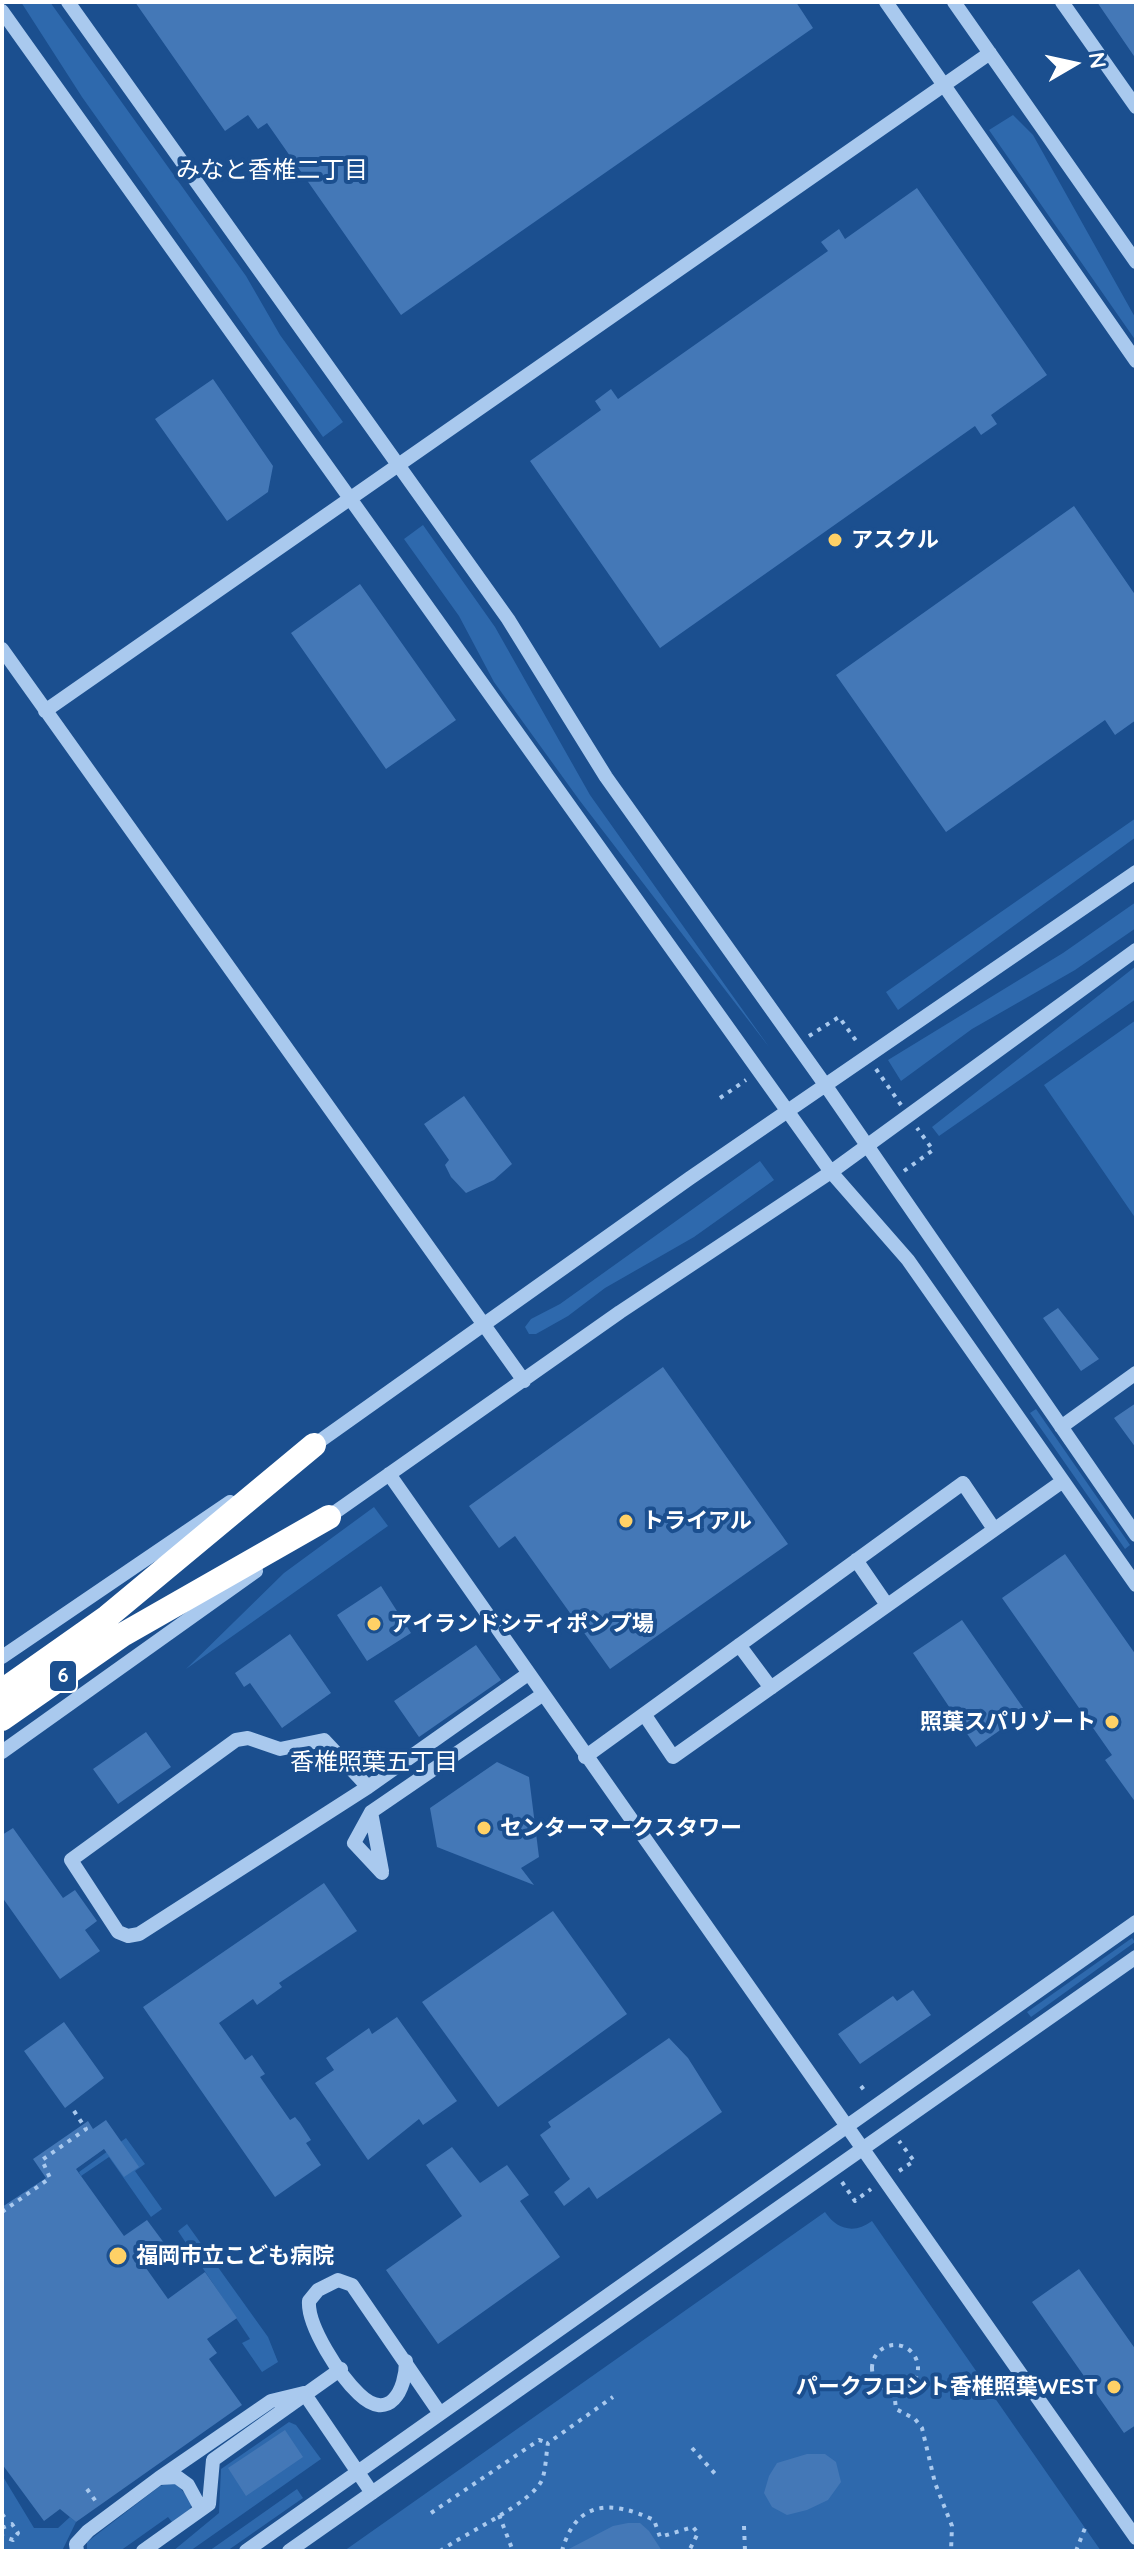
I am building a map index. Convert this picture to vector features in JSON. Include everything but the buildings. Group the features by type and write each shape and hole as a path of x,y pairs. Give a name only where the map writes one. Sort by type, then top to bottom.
{"highway":[{"path":"115,1625 314,1445"},
{"path":"115,1625 329,1517"},
{"name":"6","path":"2,1691 115,1625"},
{"name":"6","path":"2,1719 115,1625"}],"street":[{"path":"68,2 508,619 606,777 826,1086 1136,1535"},
{"path":"886,2 1136,361"},
{"path":"954,2 1136,262"},
{"path":"1062,2 1136,107"},
{"path":"2,11 350,498 437,625 831,1172 908,1260 1136,1585"},
{"path":"45,711 990,53"},
{"path":"2,649 524,1381"},
{"path":"2,1657 314,1445 1136,872"},
{"path":"2,1752 620,1312 831,1172 1136,950"},
{"path":"1061,1427 1136,1373"},
{"path":"389,1474 1136,2538"},
{"path":"644,1714 673,1757 1063,1481"},
{"path":"585,1757 963,1483 994,1529"},
{"path":"856,1560 887,1605"},
{"path":"739,1645 771,1688"},
{"path":"368,1787 324,1740 280,1749 248,1738 236,1740 71,1860 118,1932 128,1936 139,1934 368,1787 528,1674"},
{"path":"371,1812 542,1695"},
{"path":"246,2551 1136,1922"},
{"path":"289,2551 1136,1957"},
{"path":"406,2361 406,2380 400,2394 390,2403 374,2404 359,2394 341,2369 308,2314 309,2301 318,2290 338,2280 352,2285 406,2361 439,2412"},
{"path":"143,2551 209,2504 213,2460 341,2369"},
{"path":"304,2393 372,2493"},
{"path":"77,2551 76,2544 88,2531 159,2478 271,2401 304,2393"},
{"path":"159,2478 177,2477 188,2485 201,2509"}],"path":[{"path":"2,2212 50,2178 42,2160 86,2129 72,2108"},
{"path":"895,2344 914,2355 917,2370 911,2384 894,2391 879,2384 872,2369 877,2354 895,2344"},
{"path":"894,2391 896,2409 915,2419 922,2428 935,2483 952,2526 951,2551"},
{"path":"440,2551 520,2505 542,2481 548,2443 613,2397"},
{"path":"431,2513 539,2440 548,2443"},
{"path":"692,2448 718,2477"},
{"path":"562,2551 574,2522 585,2513 616,2507 654,2520 660,2537 693,2527 698,2533 698,2540 689,2551"},
{"path":"499,2515 513,2551"},
{"path":"2,2528 12,2524 18,2533 13,2540 2,2536"},
{"path":"744,2526 745,2551"},
{"path":"1076,2551 1085,2528"}],"shaded area":[{"path":"21,2 50,2 246,276 280,335 343,422 323,437 82,97"},
{"path":"1013,115 1033,135 1136,319 1136,341 989,130"},
{"path":"423,525 495,627 590,795 769,1047 580,801 494,682 459,616 404,539"},
{"path":"1136,818 1136,837 898,1010 886,992"},
{"path":"1136,902 1136,928 1075,970 972,1029 901,1081 888,1060 1063,953"},
{"path":"1136,966 1136,999 939,1136 932,1127"},
{"path":"1136,1020 1136,1219 1044,1085"},
{"path":"760,1161 774,1180 694,1237 605,1288 568,1316 536,1334 529,1334 525,1327 531,1319 560,1304"},
{"path":"1036,1409 1130,1545 1125,1549 1030,1413"},
{"path":"374,1507 388,1526 186,1669 284,1573"},
{"path":"1132,1938 1135,1942 1031,2017 1027,2012"},
{"path":"126,2138 145,2164 135,2171 162,2209 151,2217 109,2157 81,2176 79,2172"},
{"path":"825,2212 835,2223 847,2228 859,2228 872,2221 1101,2551 344,2551"},
{"path":"187,2224 268,2337 278,2362 262,2372 242,2343 250,2339 178,2231"},
{"path":"289,2422 296,2425 321,2459 190,2551 173,2551 219,2513 221,2469"},
{"path":"2,2475 34,2528 58,2528 70,2517 76,2522 62,2551 2,2551"},
{"path":"175,2482 192,2502 190,2509 172,2522 168,2517 120,2551 87,2551 87,2542 160,2486"},
{"path":"297,2489 303,2498 227,2551 209,2551"}],"place":[{"name":"アスクル","path":"835,540"},
{"name":"トライアル","path":"626,1521"},
{"name":"アイランドシティポンプ場","path":"374,1624"},
{"name":"照葉スパリゾート","path":"1112,1722"},
{"name":"センターマークスタワー","path":"484,1828"},
{"name":"福岡市立こども病院","path":"118,2256"},
{"name":"パークフロント香椎照葉WEST","path":"1114,2387"}],"district":[{"name":"みなと香椎二丁目","path":"272,171"},
{"name":"香椎照葉五丁目","path":"374,1763"}]}
